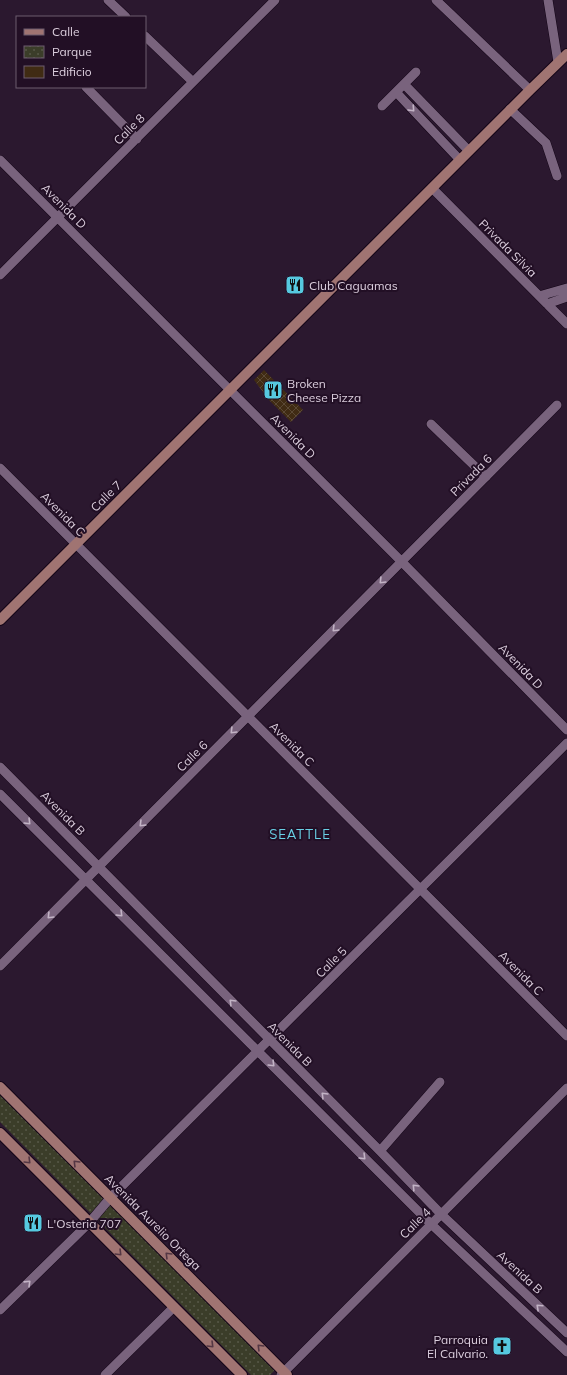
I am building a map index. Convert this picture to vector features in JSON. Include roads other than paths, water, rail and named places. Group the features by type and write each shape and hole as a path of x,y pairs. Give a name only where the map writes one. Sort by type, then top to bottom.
{"street":[{"path":"108,0 125,16"},
{"name":"Calle 8","path":"0,275 275,0"},
{"path":"436,0 530,90"},
{"path":"548,0 558,62"},
{"path":"146,37 193,82"},
{"name":"Calle 7","path":"0,620 510,109 567,54"},
{"path":"382,106 416,72"},
{"path":"404,84 469,151"},
{"path":"87,88 137,139"},
{"path":"396,92 460,160"},
{"path":"510,109 546,143 557,176"},
{"name":"Avenida D","path":"0,160 567,730"},
{"name":"Privada Silvia","path":"432,188 567,324"},
{"path":"539,296 567,288"},
{"path":"547,304 567,297"},
{"name":"Privada 6","path":"401,562 557,405"},
{"path":"431,424 486,477"},
{"name":"Avenida C","path":"0,468 567,1036"},
{"name":"Calle 6","path":"0,966 401,562"},
{"name":"Calle 5","path":"0,1310 89,1223 111,1197 567,743"},
{"name":"Avenida B","path":"0,768 380,1150 441,1214 567,1333"},
{"path":"0,794 430,1224 567,1352"},
{"path":"380,1150 440,1082"},
{"name":"Avenida Aurelio Ortega","path":"0,1087 111,1197 284,1374"},
{"name":"Calle 4","path":"284,1374 430,1224 567,1088"},
{"path":"325,1118 336,1107"},
{"path":"2,1138 242,1375"},
{"path":"105,1375 174,1307"}],"place":[{"name":"Club Caguamas","path":"295,285"},
{"name":"Broken Cheese Pizza","path":"273,390"},
{"name":"L'Osteria 707","path":"33,1223"},
{"name":"Parroquia El Calvario.","path":"502,1346"}],"district":[{"name":"SEATTLE","path":"300,834"}]}
